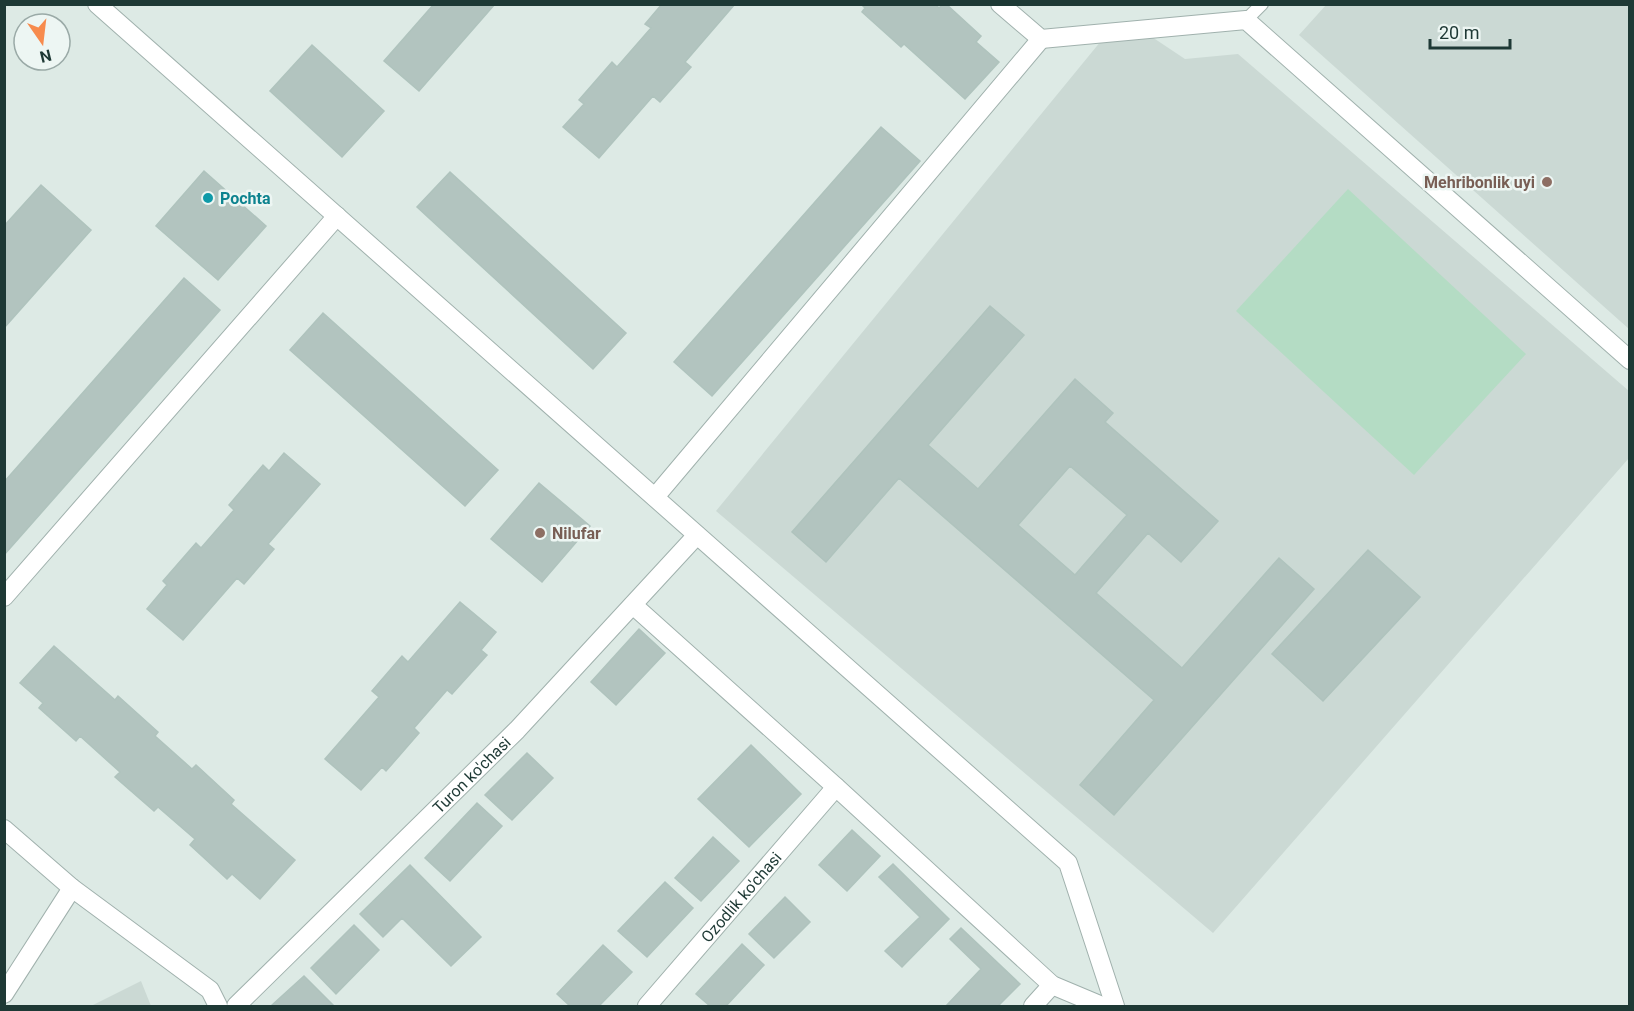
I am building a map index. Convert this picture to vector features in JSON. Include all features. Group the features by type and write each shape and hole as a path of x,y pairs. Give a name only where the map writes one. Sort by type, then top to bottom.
{"street":[{"path":"98,4 1068,863 1114,1006"},
{"path":"1000,4 1041,39"},
{"path":"655,497 1041,39 1246,20 1629,360"},
{"path":"4,597 337,216"},
{"name":"Turon ko'chasi","path":"236,1006 517,730 697,535"},
{"path":"633,605 1052,985 1102,1006"},
{"name":"Ozodlik ko'chasi","path":"647,1006 836,787"},
{"path":"4,828 72,888 210,990 218,1006"},
{"path":"4,994 72,888"},
{"path":"1033,1006 1052,985"}],"lane":[{"path":"1246,20 1262,4"}],"shaded area":[{"name":"Mehribonlik uyi","path":"1326,5 1629,5 1629,329 1299,35"},
{"path":"1152,37 1185,59 1238,54 1629,391 1629,458 1213,933 716,511 1101,41"},
{"path":"141,981 151,1006 91,1006"}],"green space":[{"path":"1348,189 1526,354 1414,475 1236,311"}],"building":[{"path":"434,4 495,4 419,91 384,61"},
{"path":"662,4 735,4 685,62 691,67 660,102 653,96 599,158 563,127 584,104 579,100 612,62 617,67 651,28 645,24"},
{"path":"861,4 935,4 939,8 946,4 981,36 976,42 999,62 965,99 904,44 901,47 862,12 865,8"},
{"path":"312,45 384,111 342,157 270,91"},
{"path":"881,127 920,161 712,396 674,362"},
{"name":"Pochta","path":"204,171 266,226 218,280 156,226"},
{"path":"450,172 626,333 593,369 417,207"},
{"path":"41,185 91,230 4,328 4,226"},
{"path":"184,278 220,310 4,555 4,482"},
{"path":"990,306 1024,335 928,445 978,489 1075,379 1113,413 1105,422 1218,521 1181,562 1148,533 1096,593 1182,668 1279,558 1314,589 1114,815 1080,785 1154,700 899,478 826,562 792,532","holes":["1070,466 1127,515 1075,575 1018,525"]},
{"path":"323,313 498,470 465,506 290,350"},
{"path":"284,453 320,484 268,544 274,549 244,584 237,578 183,640 147,609 167,585 163,581 196,543 201,548 234,510 229,505 263,465 269,471"},
{"name":"Nilufar","path":"539,483 590,526 542,582 491,539"},
{"path":"1368,550 1420,597 1323,701 1272,654"},
{"path":"460,602 496,632 481,650 487,655 452,694 447,690 414,728 419,733 386,771 382,767 361,790 325,759 379,697 372,691 402,656 408,662"},
{"path":"639,629 665,653 616,705 591,682"},
{"path":"54,646 115,700 118,696 158,732 155,736 192,769 196,765 234,800 231,804 295,860 260,899 232,874 227,879 190,845 195,839 158,807 154,811 115,777 120,772 80,736 76,741 39,708 43,703 20,683"},
{"path":"751,745 801,794 749,847 698,799"},
{"path":"527,753 553,778 512,820 485,795"},
{"path":"477,803 502,826 450,881 425,858"},
{"path":"852,830 880,856 847,891 819,865"},
{"path":"713,837 739,861 701,901 675,878"},
{"path":"893,864 949,919 902,967 885,951 920,917 879,877"},
{"path":"410,865 481,937 451,966 402,918 383,937 360,914"},
{"path":"665,882 693,908 647,957 618,931"},
{"path":"785,897 810,922 774,958 749,934"},
{"path":"354,925 379,950 336,994 311,968"},
{"path":"961,928 1020,984 998,1006 946,1006 981,969 950,939"},
{"path":"742,944 764,965 726,1006 710,1006 696,994"},
{"path":"603,945 632,972 599,1006 570,1006 557,994"},
{"path":"304,976 334,1006 271,1006"}],"place":[{"name":"Mehribonlik uyi","path":"1547,182"},
{"name":"Pochta","path":"208,198"},
{"name":"Nilufar","path":"540,533"}]}
